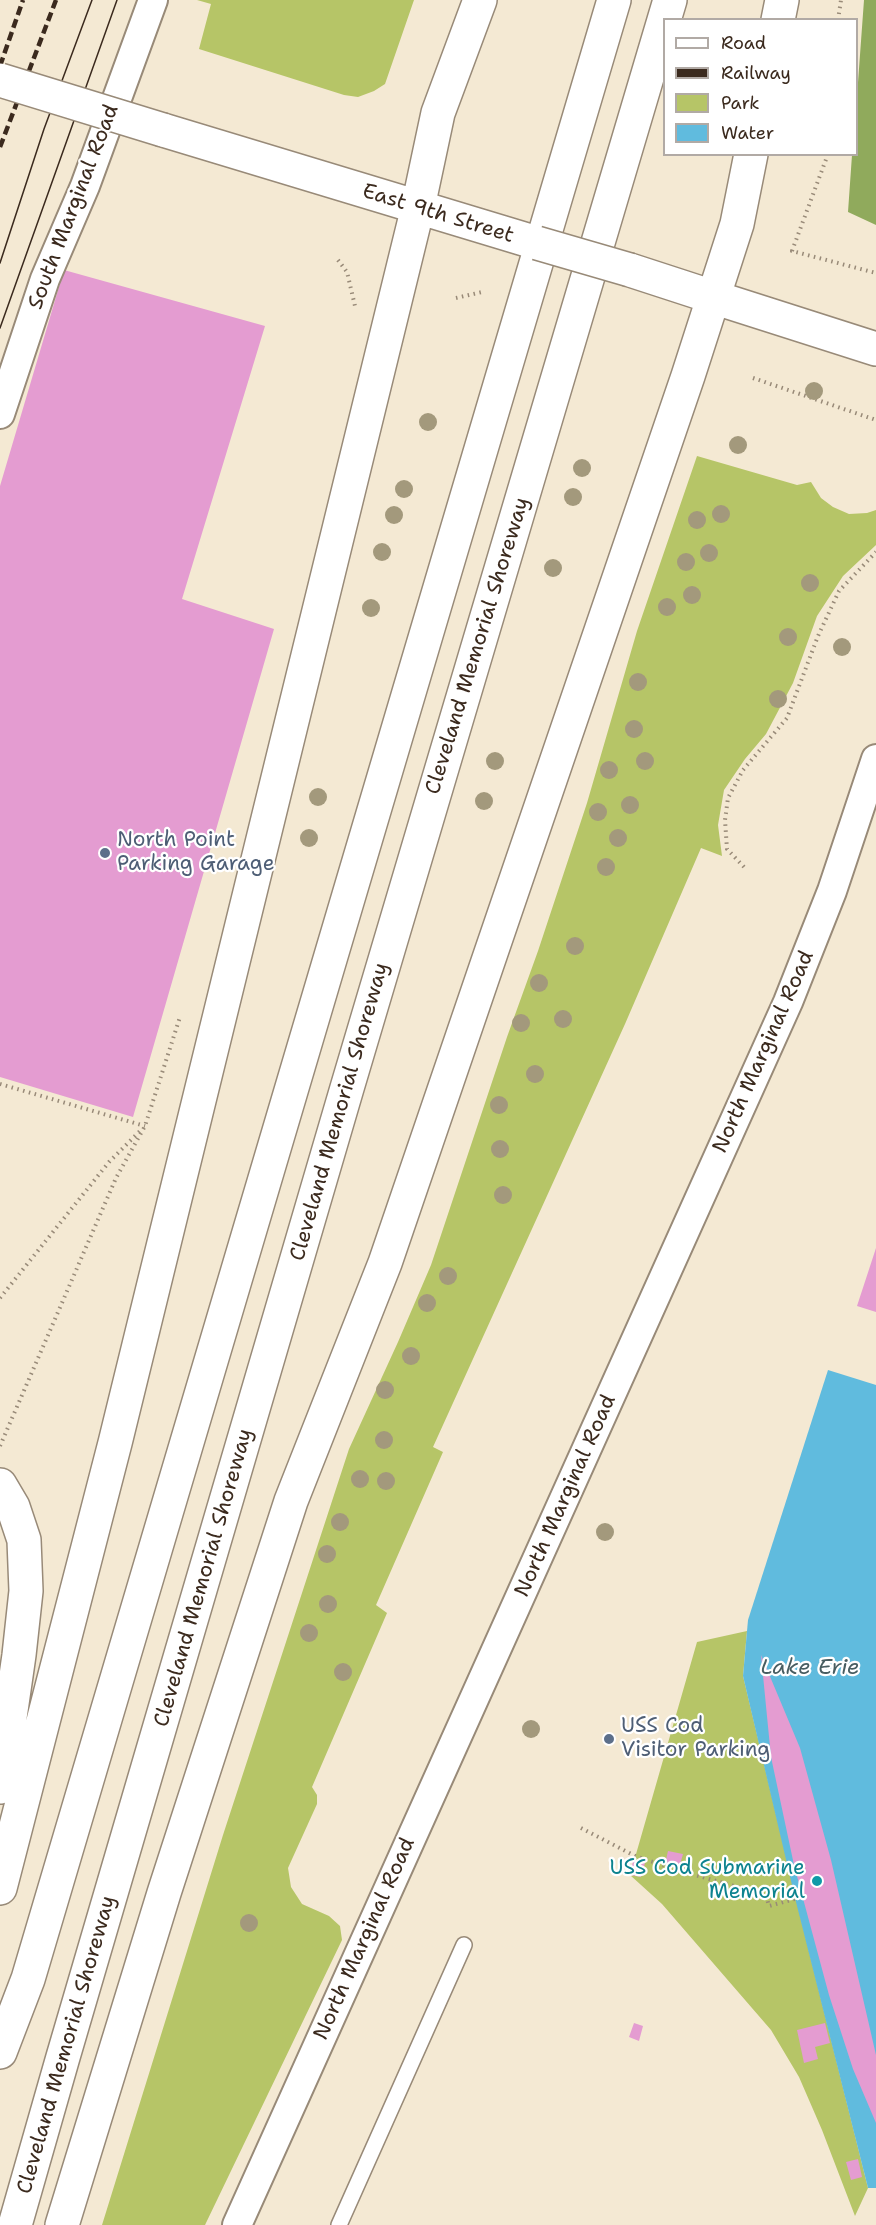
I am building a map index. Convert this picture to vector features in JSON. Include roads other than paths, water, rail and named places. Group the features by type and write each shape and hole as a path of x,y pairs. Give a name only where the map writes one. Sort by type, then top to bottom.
{"main road":[{"path":"0,1888 109,1466 418,207 438,113 480,0"},
{"path":"0,2052 28,1979 614,0"},
{"name":"Cleveland Memorial Shoreway","path":"665,18 670,0"},
{"path":"778,18 782,0"},
{"name":"Cleveland Memorial Shoreway","path":"15,2225 340,1110 663,24"},
{"name":"East 9th Street","path":"0,80 501,233 630,270 876,349"},
{"path":"62,2225 164,1893 291,1502 385,1263 684,388 736,224 751,156"},
{"path":"0,1485 13,1507 22,1532 26,1591 20,1655 0,1787"}],"street":[{"name":"South Marginal Road","path":"0,414 42,288 85,186 153,0"},
{"name":"North Marginal Road","path":"237,2225 788,1002 832,891 876,759"}],"lane":[{"path":"339,2225 464,1946"}],"water":[{"name":"Lake Erie","path":"828,1370 876,1385 876,2188 868,2188 795,1898 743,1676 748,1620"}],"tram line":[{"path":"0,263 44,129 92,0"},
{"path":"0,328 117,0"}],"railway":[{"path":"0,66 23,0"},
{"path":"0,147 56,0"}],"place":[{"name":"North Point Parking Garage","path":"105,853"},
{"name":"USS Cod Visitor Parking","path":"609,1739"},
{"name":"USS Cod Submarine Memorial","path":"817,1881"}]}
